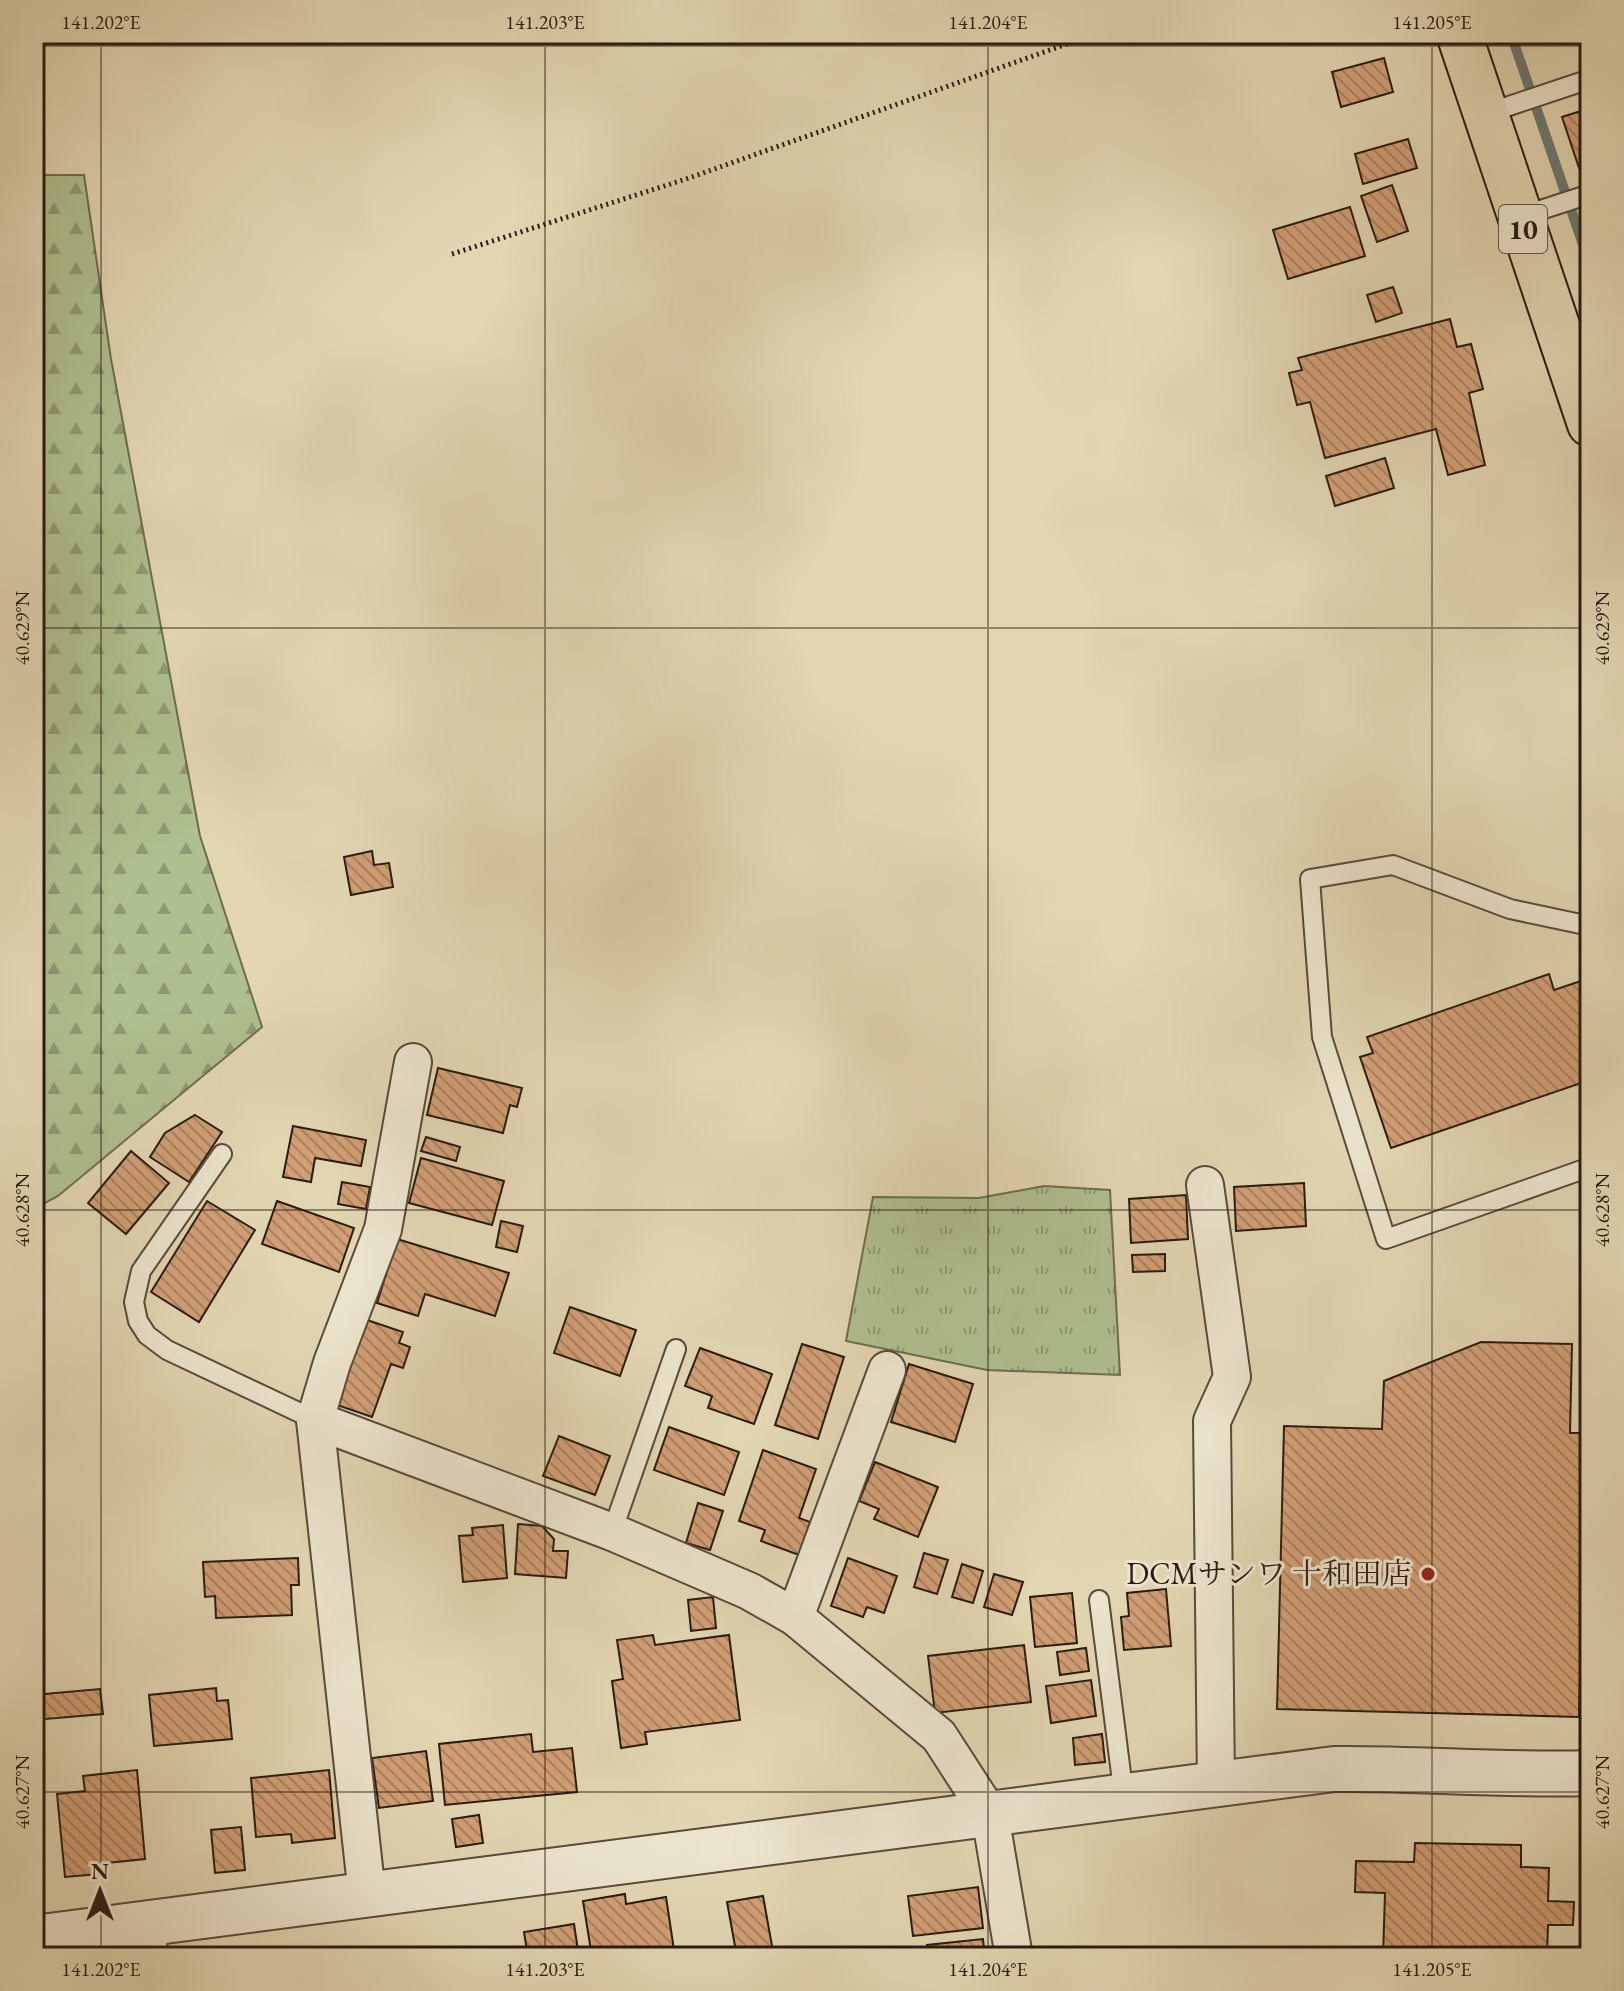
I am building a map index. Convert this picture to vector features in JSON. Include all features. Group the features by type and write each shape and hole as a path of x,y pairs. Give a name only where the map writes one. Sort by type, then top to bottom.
{"main road":[{"name":"10","path":"1459,34 1590,424"}],"street":[{"path":"367,1895 315,1420 332,1363 383,1229 413,1062"},
{"path":"1205,1185 1232,1377 1212,1421 1216,1785"},
{"path":"795,1617 887,1370"},
{"path":"315,1420 612,1532 749,1591 795,1617 939,1736 990,1815 1014,1957"},
{"path":"34,1938 148,1941 367,1895 1334,1769 1590,1773"}],"lane":[{"path":"1485,114 1590,79"},
{"path":"1519,217 1590,194"},
{"path":"1590,926 1510,909 1393,865 1310,879 1322,1037 1386,1239 1590,1167"},
{"path":"222,1154 141,1271 134,1302 138,1321 147,1335 167,1350 315,1420"},
{"path":"612,1532 676,1349"},
{"path":"1099,1600 1124,1797"}],"path":[{"path":"452,254 689,178 1095,34"}],"green space":[{"path":"34,175 84,175 111,359 200,836 262,1027 58,1196 34,1209"},
{"path":"1044,1186 1110,1190 1120,1375 987,1370 846,1341 873,1197 979,1198"}],"building":[{"path":"1384,58 1393,92 1341,107 1332,72"},
{"path":"1590,108 1590,164 1579,168 1562,117"},
{"path":"1408,139 1417,168 1363,184 1355,154"},
{"path":"1392,185 1408,231 1377,242 1361,196"},
{"path":"1350,207 1365,256 1288,279 1273,230"},
{"path":"1393,287 1402,313 1376,322 1367,295"},
{"path":"1450,319 1457,347 1471,344 1483,389 1469,393 1485,465 1448,475 1436,429 1325,458 1310,402 1297,405 1289,373 1302,370 1298,358"},
{"path":"1385,458 1394,488 1335,506 1326,476"},
{"path":"372,851 374,865 389,863 393,887 351,895 344,857"},
{"path":"1549,974 1554,990 1590,978 1590,1080 1391,1148 1360,1057 1373,1053 1367,1037"},
{"path":"438,1068 522,1088 517,1107 510,1105 503,1133 427,1115"},
{"path":"195,1115 222,1132 189,1182 150,1157 165,1133"},
{"path":"293,1126 366,1140 361,1166 315,1158 311,1182 283,1177"},
{"path":"426,1137 460,1147 456,1161 421,1151"},
{"path":"131,1151 169,1183 126,1234 88,1203"},
{"path":"421,1158 504,1181 492,1225 409,1203"},
{"path":"342,1182 370,1187 366,1209 338,1204"},
{"path":"1304,1183 1306,1226 1236,1231 1234,1187"},
{"path":"1186,1195 1188,1239 1131,1243 1129,1199"},
{"path":"207,1201 255,1230 199,1322 151,1292"},
{"path":"277,1201 354,1228 339,1272 262,1244"},
{"path":"501,1221 523,1226 517,1252 496,1247"},
{"path":"397,1239 509,1273 495,1316 425,1294 418,1316 377,1303"},
{"path":"1165,1254 1165,1271 1133,1272 1132,1255"},
{"path":"570,1307 636,1330 620,1376 554,1353"},
{"path":"367,1320 403,1332 399,1343 410,1347 403,1368 391,1364 372,1417 337,1405"},
{"path":"1481,1342 1572,1344 1570,1433 1586,1433 1579,1717 1277,1709 1284,1426 1382,1429 1384,1381"},
{"path":"802,1344 844,1357 818,1439 775,1425"},
{"path":"700,1348 772,1374 754,1424 708,1408 712,1396 685,1386"},
{"path":"909,1364 973,1384 955,1442 891,1422"},
{"path":"669,1427 739,1452 724,1495 654,1470"},
{"path":"559,1436 610,1456 595,1495 543,1476"},
{"path":"763,1450 816,1469 799,1518 810,1522 799,1555 761,1541 765,1530 739,1521"},
{"path":"875,1462 938,1487 918,1537 874,1519 879,1509 859,1501"},
{"path":"698,1503 723,1511 710,1550 686,1543"},
{"path":"518,1524 542,1526 554,1539 553,1551 568,1551 566,1578 515,1574"},
{"path":"503,1525 507,1578 463,1582 459,1536 473,1535 472,1528"},
{"path":"924,1553 948,1560 937,1594 914,1587"},
{"path":"298,1558 299,1585 291,1585 292,1615 216,1618 215,1596 205,1597 203,1562"},
{"path":"848,1558 897,1576 884,1613 867,1607 863,1617 831,1606"},
{"path":"962,1564 983,1571 973,1603 952,1597"},
{"path":"994,1574 1023,1582 1012,1615 984,1607"},
{"path":"1166,1589 1171,1646 1124,1650 1121,1617 1129,1616 1127,1593"},
{"path":"1072,1593 1077,1643 1035,1647 1030,1597"},
{"path":"713,1597 716,1628 691,1631 688,1600"},
{"path":"653,1635 655,1645 729,1635 740,1720 645,1732 647,1744 621,1748 612,1681 623,1679 617,1640"},
{"path":"1024,1645 1031,1702 935,1713 928,1656"},
{"path":"1086,1648 1089,1671 1060,1675 1057,1652"},
{"path":"1091,1680 1096,1716 1051,1723 1046,1686"},
{"path":"216,1688 217,1701 228,1700 232,1739 154,1746 149,1695"},
{"path":"100,1689 103,1714 34,1720 34,1695"},
{"path":"531,1734 533,1752 572,1748 577,1792 445,1805 439,1744"},
{"path":"1102,1734 1105,1762 1075,1765 1073,1738"},
{"path":"426,1751 433,1801 379,1808 372,1758"},
{"path":"137,1770 145,1859 97,1864 98,1874 65,1877 57,1794 85,1791 83,1776"},
{"path":"329,1770 335,1838 292,1843 291,1834 256,1837 251,1778"},
{"path":"479,1815 483,1843 456,1847 452,1819"},
{"path":"241,1827 245,1870 215,1873 211,1830"},
{"path":"1415,1843 1521,1845 1521,1867 1549,1868 1548,1901 1574,1902 1573,1925 1548,1925 1547,1957 1383,1957 1385,1893 1355,1892 1356,1861 1414,1862"},
{"path":"1581,1856 1590,1857 1590,1903 1580,1902"},
{"path":"978,1887 983,1928 913,1936 908,1896"},
{"path":"625,1894 626,1904 666,1897 674,1950 633,1957 592,1957 583,1901"},
{"path":"763,1896 774,1957 737,1957 727,1902"},
{"path":"574,1924 579,1957 528,1957 524,1932"},
{"path":"983,1939 985,1957 928,1957 927,1945"}],"waterway":[{"path":"1511,34 1590,265"}],"place":[{"name":"DCMサンワ 十和田店","path":"1428,1574"}]}
